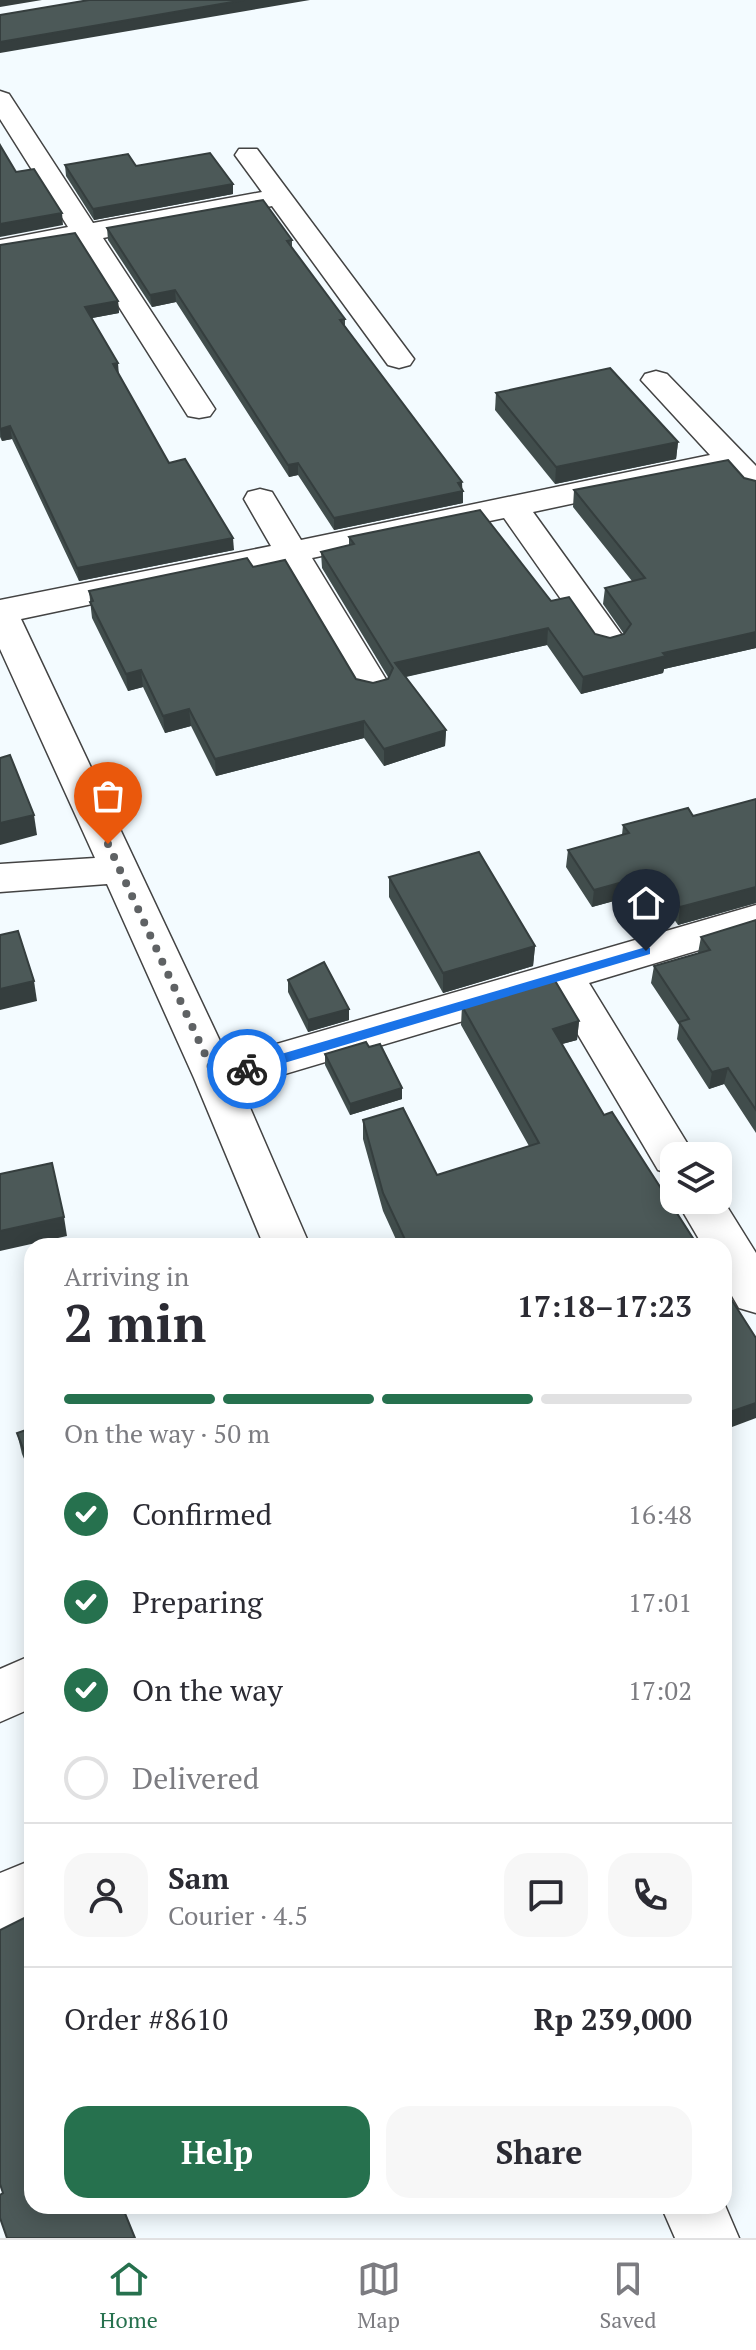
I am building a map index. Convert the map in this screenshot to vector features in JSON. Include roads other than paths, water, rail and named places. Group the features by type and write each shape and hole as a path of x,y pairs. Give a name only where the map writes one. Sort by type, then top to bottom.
{"street":[{"path":"0,99 199,409"},
{"path":"248,155 399,359"},
{"path":"0,248 279,197"},
{"path":"656,380 756,485"},
{"path":"284,1238 216,1078 0,612 732,460"},
{"path":"260,499 372,686"},
{"path":"512,506 608,641"},
{"path":"0,878 120,870"},
{"path":"216,1078 756,919"},
{"path":"564,976 664,1142"},
{"path":"707,1214 722,1238"},
{"path":"732,1254 756,1294"},
{"path":"0,1696 24,1685"},
{"path":"0,1902 24,1892"},
{"path":"696,2214 707,2238"}]}
